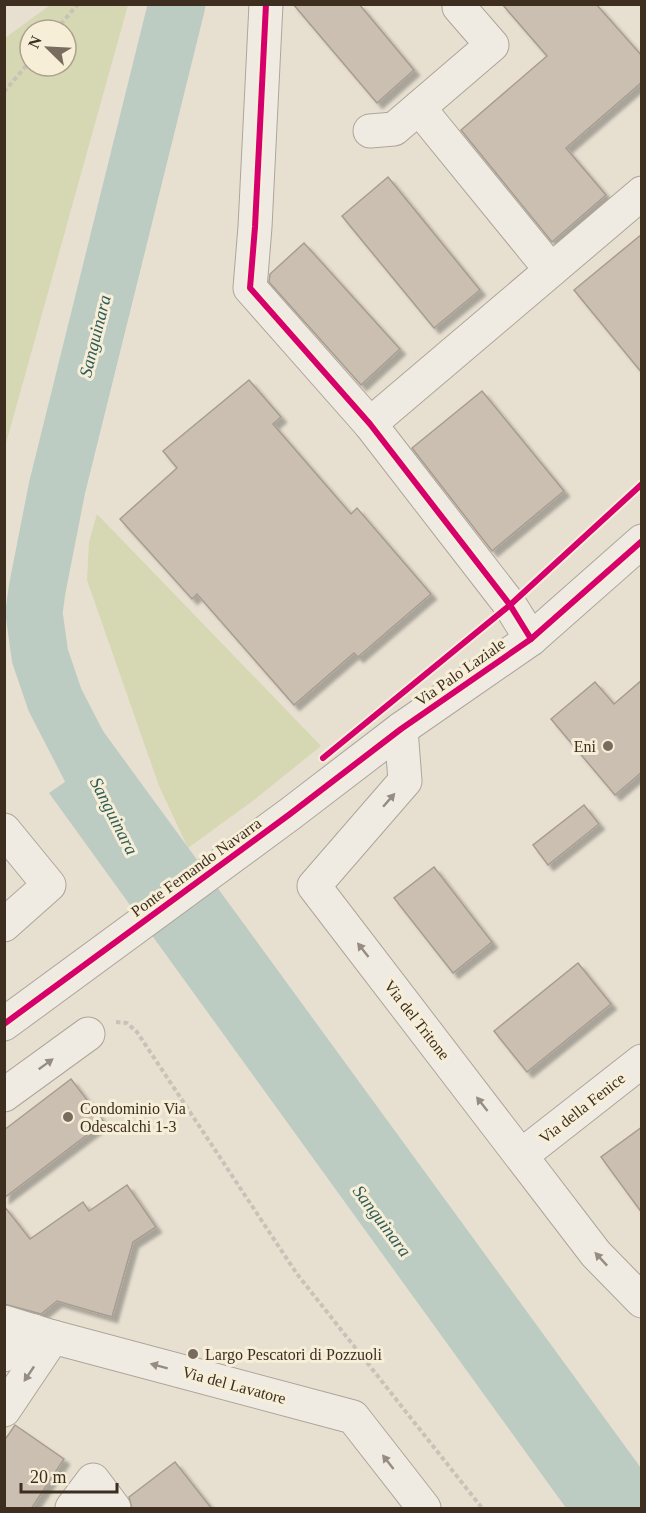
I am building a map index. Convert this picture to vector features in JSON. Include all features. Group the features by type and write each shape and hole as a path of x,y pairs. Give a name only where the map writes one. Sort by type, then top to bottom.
{"street":[{"path":"266,4 250,288 370,424 510,605 531,639"},
{"path":"370,131 393,129 492,45 459,7 462,4"},
{"path":"419,108 551,270"},
{"path":"370,424 642,193"},
{"name":"Via Palo Laziale","path":"401,729 531,639 642,541"},
{"name":"Ponte Fernando Navarra","path":"4,1024 290,814 401,729"},
{"name":"Via del Tritone","path":"401,729 405,782 314,886 596,1254 642,1301"},
{"path":"4,830 50,885 4,925"},
{"path":"4,1095 88,1034"},
{"name":"Via della Fenice","path":"522,1155 642,1061"},
{"path":"4,1355 30,1330"},
{"path":"4,1410 30,1330"},
{"name":"Via del Lavatore","path":"30,1330 353,1417 424,1509"},
{"path":"72,1509 93,1480 114,1509"}],"path":[{"path":"66,18 78,4"},
{"path":"4,92 18,75"},
{"path":"88,1034 117,1022 127,1023 136,1032 297,1274 482,1509"}],"green space":[{"path":"50,5 128,5 5,447 5,38 18,28 18,78 78,78 78,18 32,18"},
{"path":"97,514 321,746 254,800 188,848 159,786 87,580 89,542"}],"water":[{"path":"95,720 641,1468 641,1508 566,1508 49,793 75,775 87,750"}],"building":[{"path":"293,4 359,4 414,70 377,103"},
{"path":"502,4 596,4 642,56 642,82 566,148 606,195 552,242 461,130 547,56"},
{"path":"388,177 480,290 434,328 342,216"},
{"path":"642,234 642,373 574,290"},
{"path":"304,243 400,349 361,385 269,282 270,274"},
{"path":"249,380 281,417 273,424 351,514 357,508 431,594 358,657 354,653 294,705 197,594 192,599 120,519 177,468 163,451"},
{"path":"482,391 564,491 492,551 412,448"},
{"name":"Eni","path":"642,680 642,772 615,795 551,719 595,682 614,704"},
{"path":"584,805 599,824 548,865 533,845"},
{"path":"434,867 492,942 453,973 394,898"},
{"path":"578,963 611,1004 527,1072 494,1031"},
{"path":"71,1079 104,1122 4,1198 4,1130"},
{"path":"642,1127 642,1213 601,1157"},
{"path":"127,1185 156,1227 133,1242 112,1317 57,1301 41,1314 4,1304 4,1206 30,1239 83,1202 89,1211"},
{"path":"15,1425 64,1459 31,1509 4,1509 4,1441"},
{"path":"175,1462 212,1509 132,1509 129,1497"}],"waterway":[{"name":"Sanguinara","path":"120,826 55,700 40,656 34,613 57,488 177,4"}],"cycle path":[{"path":"266,4 250,288 370,424 510,605 531,639"},
{"path":"323,758 510,605 642,484"},
{"path":"4,1024 290,814 401,729 531,639 642,541"}],"place":[{"name":"Eni","path":"608,746"},
{"name":"Condominio Via Odescalchi 1-3","path":"68,1117"},
{"name":"Largo Pescatori di Pozzuoli","path":"193,1354"}]}
